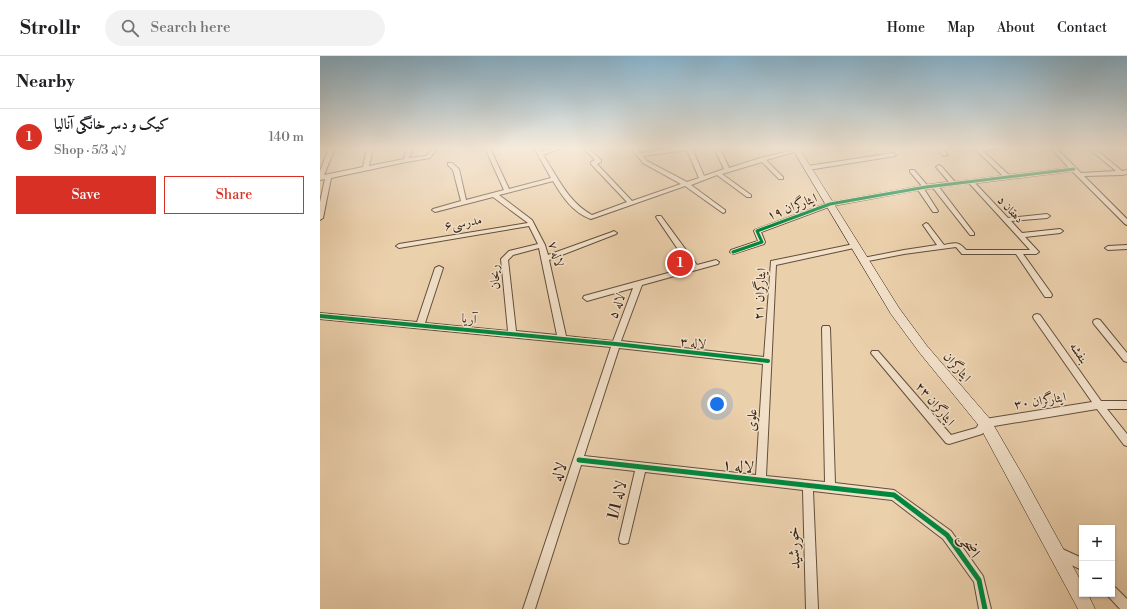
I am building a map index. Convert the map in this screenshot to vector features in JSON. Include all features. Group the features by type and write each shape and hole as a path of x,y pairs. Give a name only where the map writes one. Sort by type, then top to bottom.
{"main road":[{"name":"ایثارگران","path":"812,174 854,246 908,330 985,422 1087,609"}],"street":[{"path":"320,178 338,174"},
{"path":"457,174 464,203"},
{"path":"499,174 508,192"},
{"path":"551,174 575,206 591,217 715,174"},
{"path":"603,174 631,204"},
{"path":"667,174 686,184 723,211"},
{"path":"700,174 702,178"},
{"path":"719,174 749,196"},
{"path":"777,174 781,178"},
{"path":"914,174 935,210"},
{"path":"944,174 954,184"},
{"path":"1004,174 1008,177"},
{"path":"830,204 935,186 1034,174"},
{"path":"1079,174 1083,174"},
{"path":"1079,174 1127,223"},
{"path":"320,218 328,176"},
{"path":"435,210 554,179"},
{"name":"دهقان ۵","path":"971,182 1036,252 1018,252"},
{"path":"935,186 972,234"},
{"name":"لاله ۷","path":"495,195 530,221 542,245 562,338"},
{"name":"ایثارگران ۱‍۹","path":"733,252 762,242 757,231 830,204"},
{"path":"1006,220 1047,216"},
{"path":"659,217 695,268"},
{"name":"مدرسی۶","path":"399,246 531,224"},
{"path":"926,225 942,247"},
{"path":"1020,235 1060,231"},
{"path":"546,258 614,233"},
{"name":"ریحان","path":"512,334 504,259 511,253 542,245"},
{"path":"863,260 904,252 958,245 964,252 1018,252 1048,295"},
{"name":"ایثارگران ۲۱","path":"768,361 772,263 854,246"},
{"path":"1108,248 1127,247"},
{"name":"لاله ۵","path":"616,344 638,285 716,262"},
{"path":"420,325 439,268"},
{"path":"587,298 638,285"},
{"name":"آریا","path":"320,316 616,344"},
{"name":"بنفشه","path":"1037,317 1127,442"},
{"path":"1097,322 1127,359"},
{"path":"826,328 830,488"},
{"name":"لاله ۳","path":"616,344 768,361"},
{"name":"لاله","path":"529,609 616,344"},
{"name":"ایثارگران ۲۳","path":"874,353 949,440 979,431 985,422"},
{"name":"علوی","path":"761,480 768,361"},
{"name":"ایثارگران ۳۰","path":"985,422 1099,405 1127,405"},
{"name":"لاله ۱","path":"579,460 894,495"},
{"name":"لاله 1/1","path":"624,539 641,467"},
{"name":"خورشید","path":"808,486 812,609"},
{"name":"اضحی","path":"894,495 947,535 979,580 985,609"},
{"path":"1056,552 1079,563"},
{"path":"1115,595 1127,608"}],"cycle path":[{"path":"733,252 762,242 757,231 830,204 926,187 1034,174"},
{"path":"320,316 616,344 768,361"},
{"path":"579,460 894,495 947,535 979,580 985,609"}],"place":[{"name":"کیک و دسر خانگی آنالیا","path":"680,263"}]}
